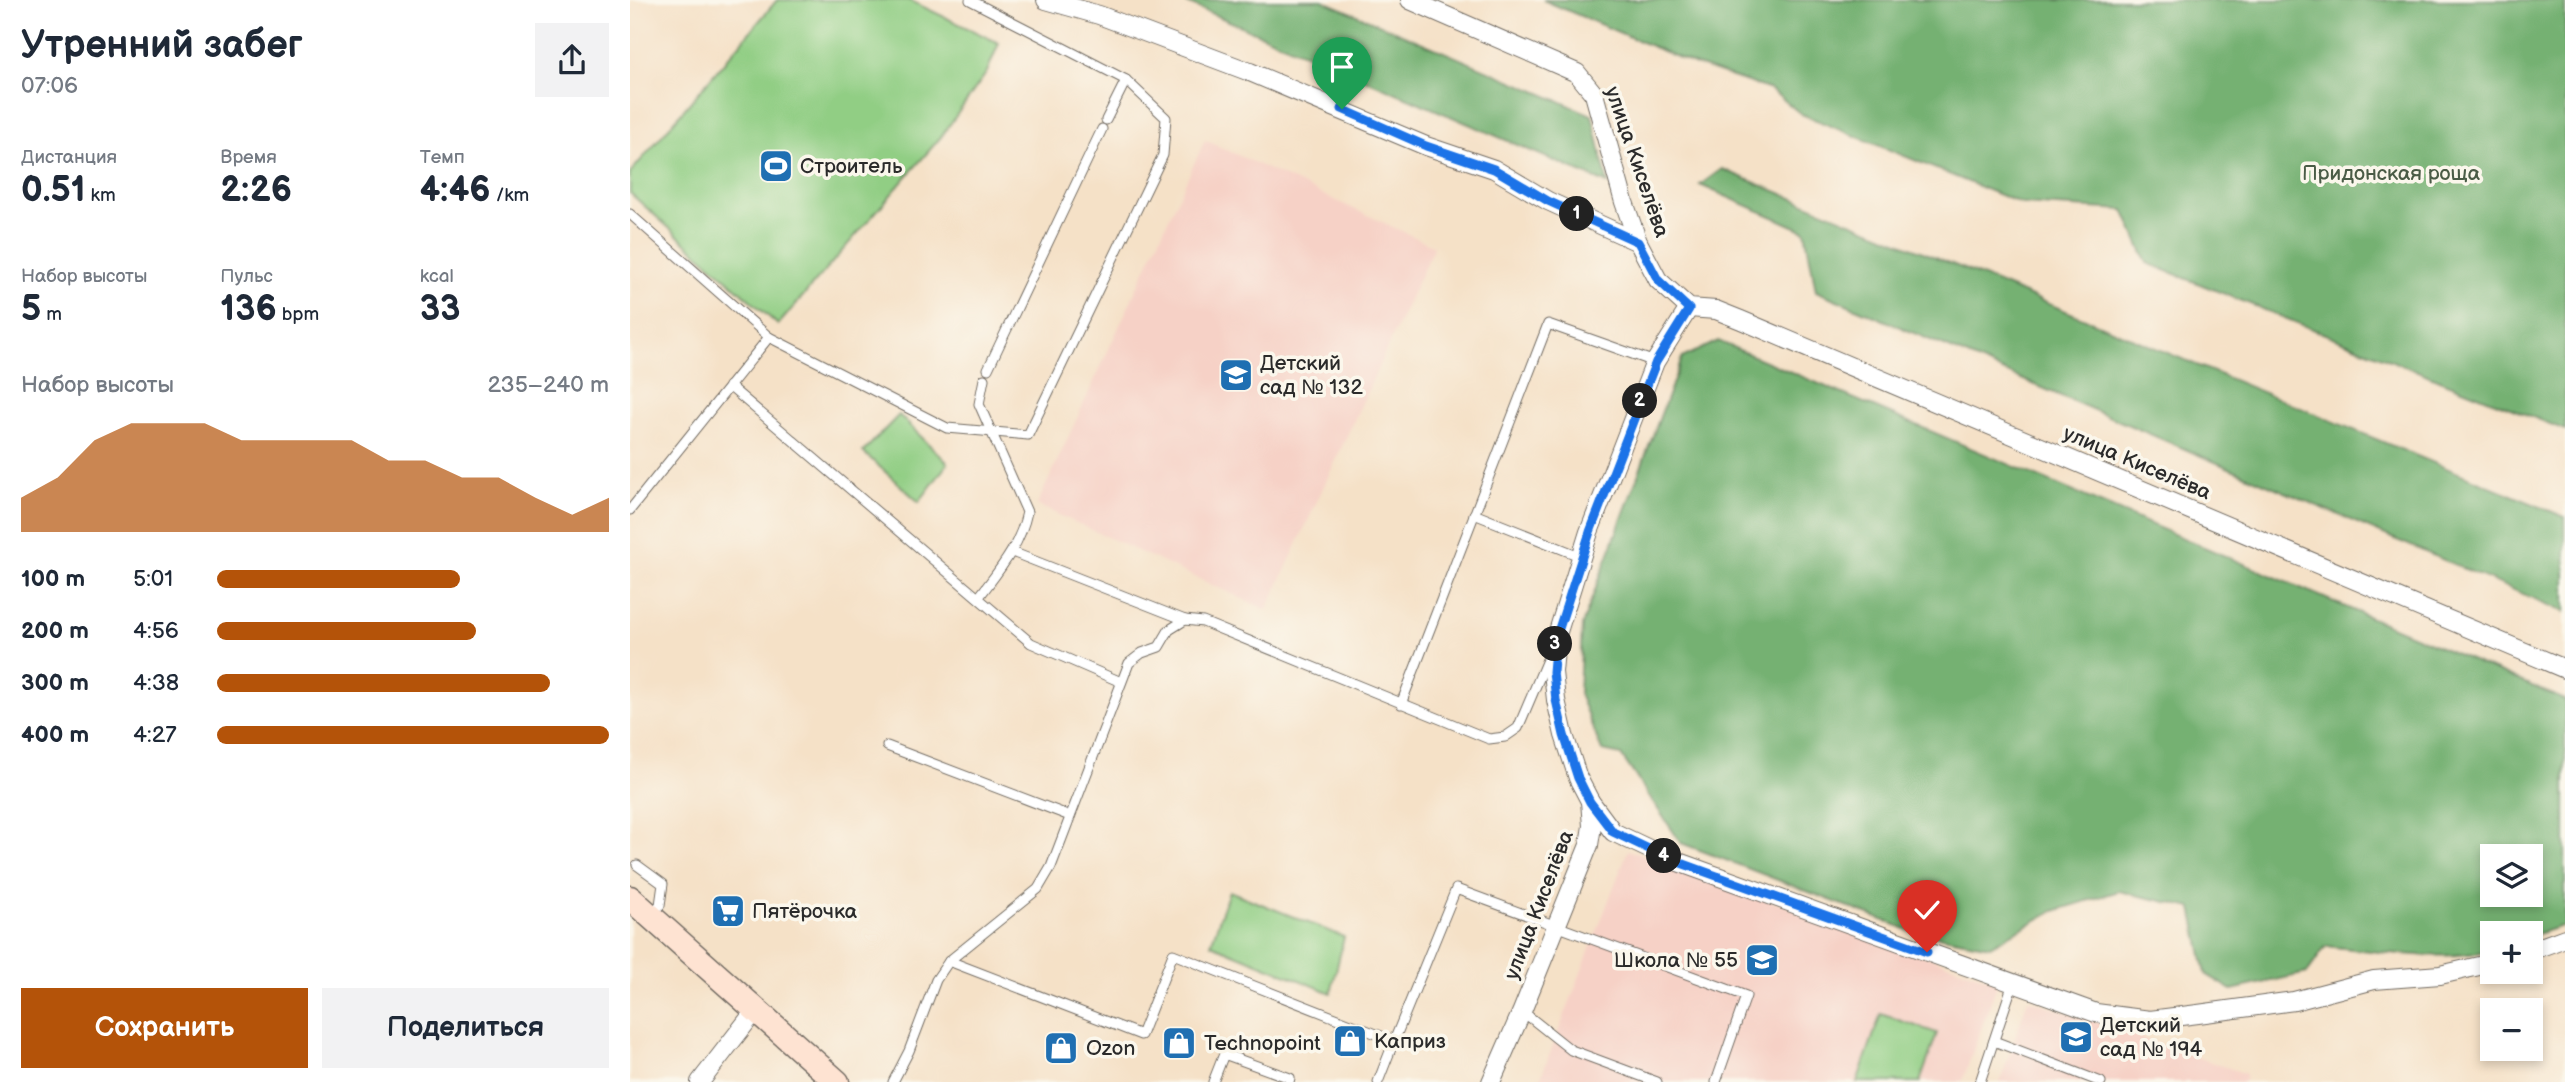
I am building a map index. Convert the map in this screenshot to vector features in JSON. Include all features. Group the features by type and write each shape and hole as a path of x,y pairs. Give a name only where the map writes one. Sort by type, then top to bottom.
{"street":[{"path":"1046,0 1099,15 1262,76 1426,146 1494,169 1548,201 1638,242"},
{"name":"улица Киселёва","path":"1409,0 1577,74 1594,94 1638,242 1658,280 1689,309 1716,310 1741,320 2565,668"},
{"name":"улица Киселёва","path":"1491,1082 1589,845 1592,826 1590,802 1578,778 1556,700 1553,672 1556,638 1582,557 1656,362 1689,309"},
{"path":"1590,802 1613,832 1670,859 2096,1013 2150,1020 2294,1001 2374,980 2440,975 2480,966"},
{"path":"630,898 837,1082"},
{"path":"2543,946 2565,938"},
{"path":"700,1082 755,1011"}],"lane":[{"path":"630,214 769,337 947,428 1028,435 1163,156 1166,118 1126,80 970,0"},
{"path":"988,369 1126,80"},
{"path":"1401,705 1548,324 1656,362"},
{"path":"630,510 769,337"},
{"path":"979,597 1012,552 1027,512 979,404 984,379"},
{"path":"729,386 1031,643 1121,681"},
{"path":"1474,514 1582,557"},
{"path":"1012,552 1185,620 1203,622 1489,739 1505,737 1518,728 1556,638"},
{"path":"893,1082 909,1051 936,980 949,961 1038,889 1051,867 1129,663 1142,653 1159,647 1169,630 1185,620"},
{"path":"887,746 1070,816"},
{"path":"637,865 663,884 660,905 650,916"},
{"path":"1378,1082 1456,889 1746,996 1716,1082"},
{"path":"949,961 1141,1035 1173,954 1394,1041"},
{"path":"1980,1082 2013,983"},
{"path":"1522,1011 1571,1050 1657,1082"},
{"path":"1994,1041 2101,1082"},
{"path":"1213,1082 1224,1054 1290,1078 1289,1082"}],"shaded area":[{"name":"Детский сад № 132","path":"1205,140 1434,246 1267,610 1037,505"},
{"name":"Школа № 55","path":"1628,850 1998,982 1962,1082 1539,1082"},
{"name":"Детский сад № 194","path":"2028,999 2246,1074 2244,1082 2000,1082"}],"green space":[{"name":"Строитель","path":"777,0 909,0 999,43 987,72 941,137 778,325 630,193 630,173"},
{"path":"1180,0 1322,0 1592,115 1608,184"},
{"name":"Придонская роща","path":"1543,0 2565,0 2565,430 2147,263 2124,210 2022,204 1801,114 1771,90 1691,63"},
{"path":"1722,169 2565,517 2565,612 1816,291 1805,231 1700,185"},
{"path":"1718,341 2565,700 2565,925 2543,932 2543,921 2480,921 2480,952 2455,955 2410,955 2326,946 2307,973 2232,990 2206,974 2192,908 2119,891 2051,912 1990,946 1911,931 1681,843 1621,755 1602,751 1579,694 1582,625 1682,358"},
{"path":"899,415 948,463 919,502 863,452"},
{"path":"1229,891 1344,937 1331,993 1211,944"},
{"path":"1881,1014 1937,1033 1920,1082 1857,1082"}],"place":[{"name":"Строитель","path":"776,166"},
{"name":"Детский сад № 132","path":"1236,375"},
{"name":"Пятёрочка","path":"728,911"},
{"name":"Школа № 55","path":"1762,960"},
{"name":"Детский сад № 194","path":"2076,1037"},
{"name":"Каприз","path":"1350,1041"},
{"name":"Technopoint","path":"1179,1043"},
{"name":"Ozon","path":"1061,1048"}],"route":[{"path":"1342,109 1426,146 1494,169 1548,201 1638,242 1658,280 1689,309 1656,362 1590,532 1556,638 1553,672 1556,700 1578,778 1590,802 1613,832 1670,859 1927,952"}]}
